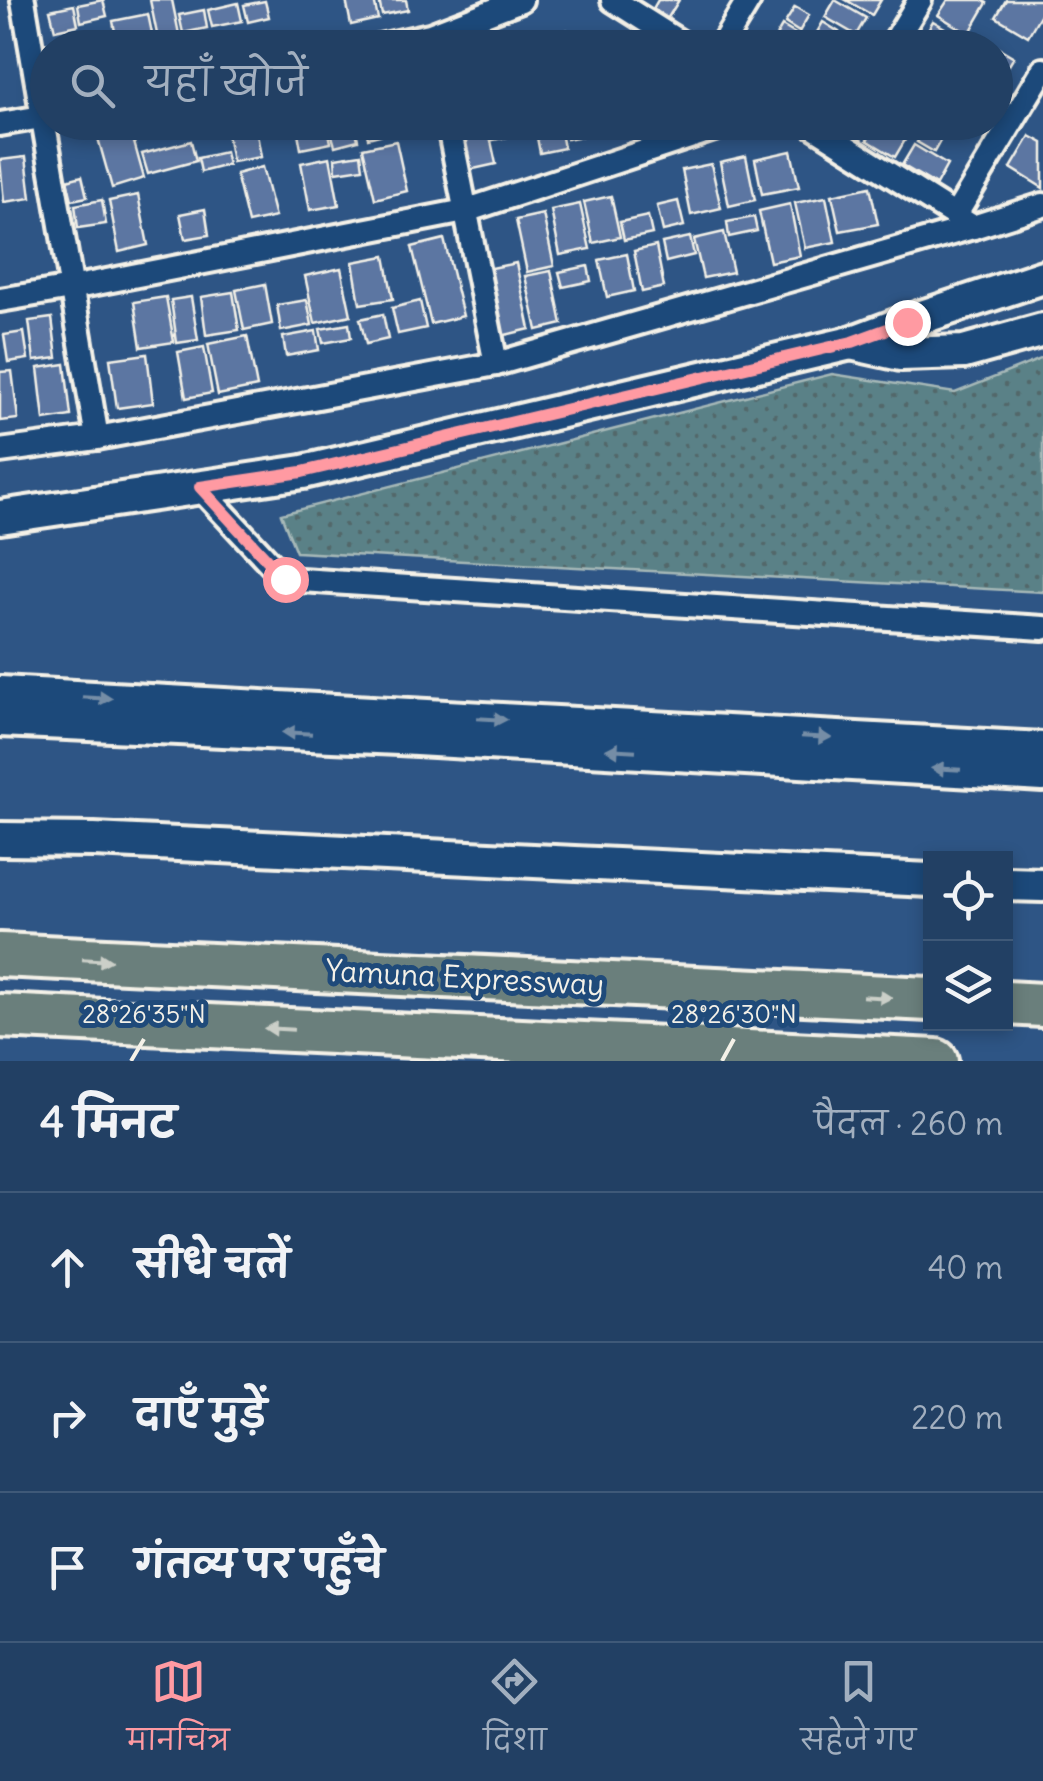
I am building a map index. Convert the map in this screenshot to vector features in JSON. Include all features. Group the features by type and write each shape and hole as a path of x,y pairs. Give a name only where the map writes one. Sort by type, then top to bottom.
{"highway":[{"name":"Yamuna Expressway","path":"0,955 923,999"},
{"path":"1013,1003 1043,1004"},
{"name":"Yamuna Expressway","path":"0,1016 936,1061"}],"street":[{"path":"22,0 30,40"},
{"path":"456,30 521,0"},
{"path":"614,0 661,30"},
{"path":"731,30 749,0"},
{"path":"902,30 920,0"},
{"path":"1013,128 1043,70"},
{"path":"0,124 30,119"},
{"path":"49,140 97,438"},
{"path":"451,140 496,364"},
{"path":"0,300 465,212 681,140"},
{"path":"851,140 964,222"},
{"path":"964,222 1007,140"},
{"path":"0,451 97,438 496,364 964,222 1043,204"},
{"path":"0,516 302,472 852,342 1043,277"},
{"path":"852,342 900,354 964,352 1043,330"},
{"path":"200,487 285,579 1043,628"},
{"path":"0,693 1043,749"},
{"path":"0,720 399,738 1043,775"},
{"path":"0,838 923,880"},
{"path":"1013,884 1043,886"}],"green space":[{"path":"1043,358 1043,592 296,552 281,514 832,374 955,393"}],"building":[{"path":"103,0 107,16 81,22 78,5"},
{"path":"150,0 172,0 178,30 156,30"},
{"path":"346,0 374,0 378,19 351,25"},
{"path":"379,0 406,0 408,10 382,15"},
{"path":"658,0 679,0 666,21 651,12"},
{"path":"835,0 866,18 859,30 847,30 825,17"},
{"path":"846,0 881,0 872,15"},
{"path":"948,0 987,3 971,30 962,30 938,15"},
{"path":"1006,0 1043,0 1043,10 1028,36 996,17"},
{"path":"265,1 269,17 248,22 244,5"},
{"path":"238,3 242,21 212,27 208,10"},
{"path":"74,5 78,25 55,30 50,10"},
{"path":"795,7 809,15 800,30 785,23"},
{"path":"204,10 207,28 182,30 179,15"},
{"path":"148,14 151,30 115,30 113,21"},
{"path":"933,21 948,30 928,30"},
{"path":"823,22 836,30 818,30"},
{"path":"1030,136 1043,143 1043,188 1011,168"},
{"path":"99,140 133,140 144,178 112,188"},
{"path":"228,140 258,140 261,157 232,162"},
{"path":"299,140 330,140 331,143 301,149"},
{"path":"333,140 358,140 335,146"},
{"path":"463,140 491,140 496,164 469,170"},
{"path":"537,140 562,140 564,148 540,153"},
{"path":"867,140 905,140 895,157"},
{"path":"918,140 941,140 934,152"},
{"path":"191,141 196,161 148,174 142,154"},
{"path":"396,141 407,191 375,199 363,148"},
{"path":"914,145 947,165 936,185 902,165"},
{"path":"791,151 799,187 762,194 755,159"},
{"path":"225,152 228,165 201,172 198,158"},
{"path":"361,154 363,168 336,172 335,158"},
{"path":"746,156 755,200 729,206 720,162"},
{"path":"26,157 31,198 4,202 0,160"},
{"path":"330,157 339,205 310,210 301,163"},
{"path":"711,164 721,208 691,215 682,170"},
{"path":"262,167 275,217 248,223 236,174"},
{"path":"82,176 87,197 72,200 67,180"},
{"path":"870,187 878,224 840,231 832,195"},
{"path":"138,195 148,245 119,252 109,201"},
{"path":"611,196 620,237 593,243 584,202"},
{"path":"826,197 835,242 805,248 795,203"},
{"path":"102,200 106,224 78,228 75,205"},
{"path":"678,201 684,226 663,231 657,206"},
{"path":"580,204 590,249 560,255 551,210"},
{"path":"790,204 800,256 770,262 759,211"},
{"path":"205,209 209,235 185,239 180,214"},
{"path":"543,214 554,266 527,272 516,220"},
{"path":"648,216 652,234 624,240 620,222"},
{"path":"754,217 757,231 729,237 727,222"},
{"path":"724,232 733,272 703,278 694,239"},
{"path":"690,237 694,255 666,262 662,243"},
{"path":"444,239 463,316 431,324 412,247"},
{"path":"656,246 664,287 642,292 634,251"},
{"path":"627,254 634,291 607,297 599,260"},
{"path":"385,256 393,299 360,304 353,262"},
{"path":"516,263 530,329 501,336 487,269"},
{"path":"588,266 591,281 563,287 559,272"},
{"path":"341,268 351,315 315,323 305,276"},
{"path":"551,271 562,324 537,330 525,276"},
{"path":"265,284 272,324 244,330 236,290"},
{"path":"233,292 239,330 206,335 201,297"},
{"path":"166,297 174,342 141,347 134,302"},
{"path":"191,297 198,340 177,343 171,300"},
{"path":"307,300 312,325 281,331 277,305"},
{"path":"420,301 426,328 398,334 392,308"},
{"path":"383,314 388,339 366,344 360,319"},
{"path":"52,318 57,358 34,361 29,321"},
{"path":"349,324 351,338 323,343 320,329"},
{"path":"316,331 319,350 286,356 283,337"},
{"path":"24,332 28,359 8,362 4,335"},
{"path":"247,336 257,387 218,395 208,344"},
{"path":"204,347 212,393 186,398 178,352"},
{"path":"147,354 153,403 117,408 110,359"},
{"path":"65,364 71,416 44,420 38,368"},
{"path":"12,371 18,419 0,421 0,372"}],"route":[{"path":"285,579 200,487 302,472 852,342 907,322"}]}
